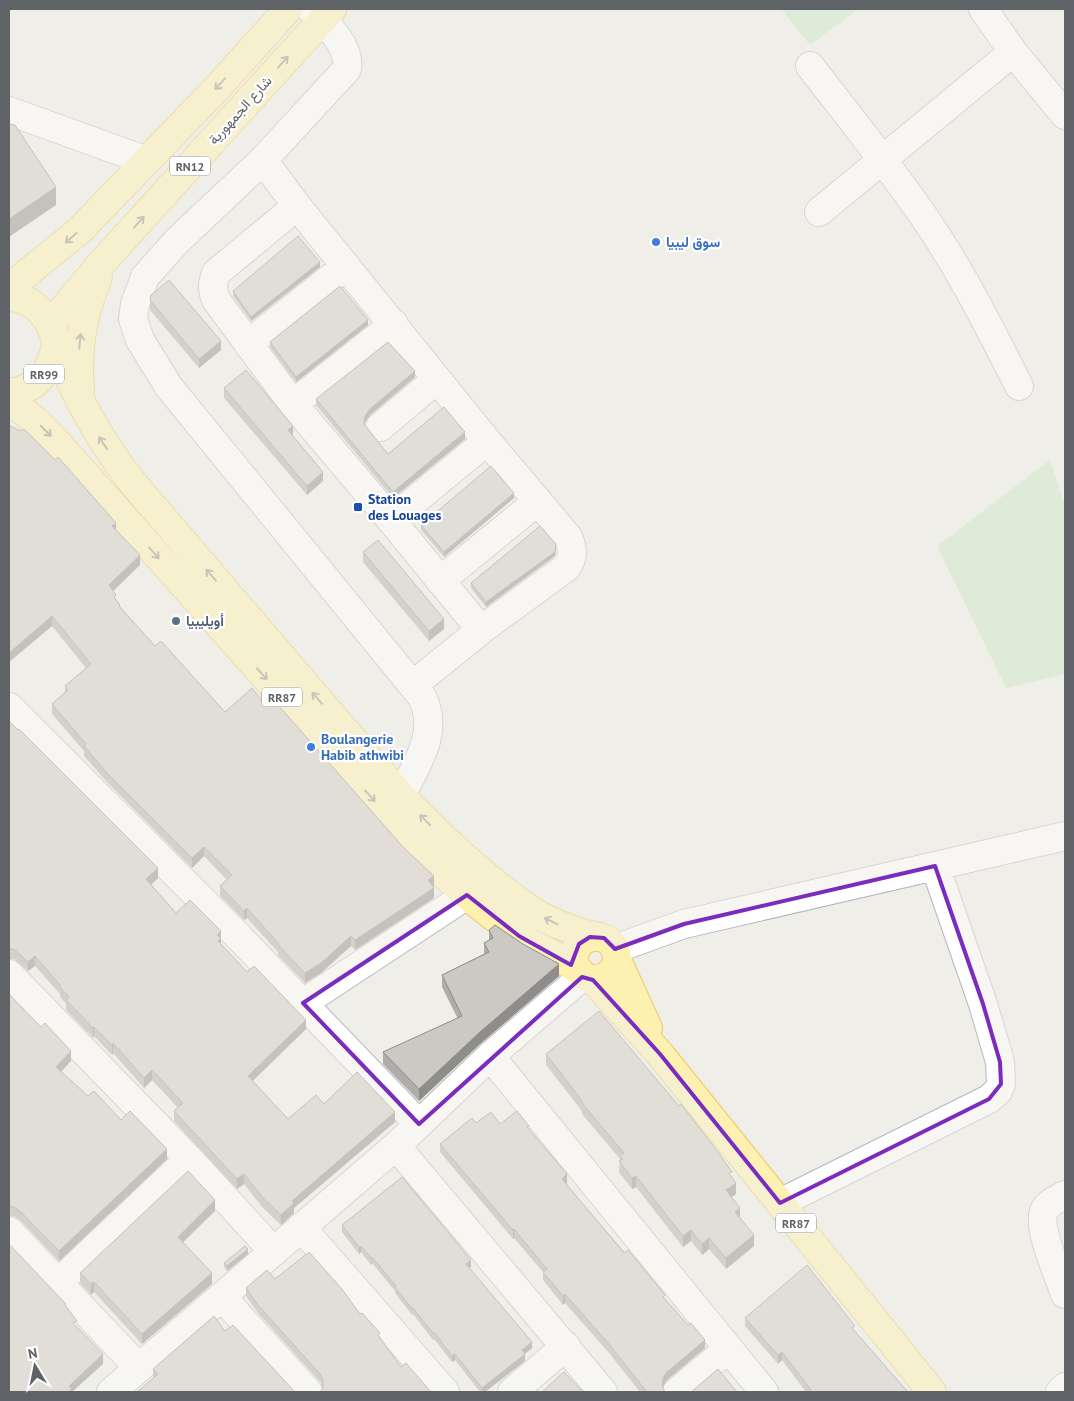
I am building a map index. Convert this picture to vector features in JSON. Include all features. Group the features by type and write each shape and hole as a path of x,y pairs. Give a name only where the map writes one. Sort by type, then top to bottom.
{"main road":[{"name":"RN12","path":"9,288 80,230 148,161 288,9"},
{"name":"شارع الجمهورية","path":"53,336 93,272 321,12"},
{"path":"82,408 79,380 79,352 82,325 89,298 100,273 114,249"},
{"path":"9,297 29,302 42,312 53,336"},
{"name":"RR99","path":"9,393 24,390 36,383 46,373 52,360 53,336"},
{"name":"RR87","path":"53,336 82,408 103,442 132,482 401,796 462,855 514,898 553,922 609,949 660,1054"},
{"name":"RR87","path":"9,400 37,422 54,439 416,847 486,912 519,936 584,975 660,1054 932,1392"},
{"path":"590,937 609,949 615,967 606,977 584,975 574,956 579,944 590,937"}],"street":[{"path":"983,9 1013,52 1065,115"},
{"path":"321,12 344,47 348,61 347,69 263,160 177,241 145,277 135,304 134,319 140,340 169,387 413,686 428,708 429,732 423,750 401,796"},
{"path":"819,212 1013,52"},
{"path":"810,66 883,161 946,251 990,328 1019,386"},
{"path":"9,111 148,161"},
{"path":"263,160 297,206 487,441 568,537 573,552 572,559 567,567 481,630 413,686"},
{"path":"297,206 216,273 212,283 216,300 293,404 481,630"},
{"path":"248,344 346,266"},
{"path":"293,404 394,324"},
{"path":"380,427 437,379"},
{"path":"391,520 487,441"},
{"path":"440,581 538,501"},
{"path":"9,707 239,937 419,1124"},
{"path":"609,949 684,924 1065,836"},
{"path":"780,1203 989,1099 998,1091 1001,1084 1000,1062 986,1012 935,866"},
{"path":"303,1003 467,895"},
{"path":"9,974 189,1160 274,1252"},
{"path":"111,1392 396,1146 490,1056 584,975"},
{"path":"490,1056 764,1392"},
{"path":"396,1146 603,1392"},
{"path":"58,1284 189,1160"},
{"path":"1065,1195 1048,1205 1042,1218 1045,1235 1065,1294"},
{"path":"301,1227 445,1392"},
{"path":"9,1232 139,1368"},
{"path":"222,1297 308,1392"},
{"path":"512,1392 566,1346"},
{"path":"678,1392 728,1349"},
{"path":"1060,1392 1065,1387"}],"highlighted area":[{"path":"935,866 983,1004 1000,1062 1001,1084 989,1099 780,1203 660,1054 593,980 582,977 419,1124 303,1003 467,895 519,936 571,965 579,944 590,937 604,938 615,949 684,924"}],"green space":[{"path":"781,9 858,9 810,45"},
{"path":"1050,460 1065,506 1065,674 1006,688 937,546"}],"building":[{"path":"9,124 15,125 56,187 9,219"},
{"path":"298,236 320,262 251,317 233,291"},
{"path":"169,280 221,341 199,359 150,300 151,295"},
{"path":"340,286 368,320 296,377 270,342"},
{"path":"388,342 415,371 370,409 365,416 364,424 388,454 444,407 465,432 393,492 316,399"},
{"path":"246,370 293,426 288,430 323,472 307,486 224,388"},
{"path":"9,425 18,430 25,430 55,460 58,457 116,523 112,526 140,555 109,585 116,595 114,597 119,606 155,646 161,641 225,712 252,688 264,703 271,697 404,848 434,876 428,880 434,888 355,940 351,936 321,963 305,973 278,945 247,908 244,911 220,886 232,875 204,847 192,858 107,773 84,746 86,744 52,704 68,690 65,686 91,664 52,616 9,653"},
{"path":"491,466 514,493 444,552 421,525"},
{"path":"540,526 556,544 555,552 486,602 471,583"},
{"path":"378,540 444,619 429,631 363,552"},
{"path":"9,721 158,868 146,879 176,913 190,900 221,931 217,935 221,938 218,941 247,972 254,966 306,1020 248,1076 288,1119 316,1095 324,1104 357,1072 395,1112 292,1201 294,1203 281,1215 263,1198 244,1174 237,1179 174,1111 183,1103 152,1070 144,1078 113,1043 112,1045 93,1028 66,1000 69,997 35,956 28,962 14,949 9,949"},
{"path":"495,925 523,944 559,964 480,1032 419,1089 383,1052 462,1016 442,975 489,952 484,943 493,938 489,930"},
{"path":"9,994 41,1027 45,1023 71,1051 56,1067 88,1096 94,1091 121,1120 130,1111 167,1149 59,1251 20,1211 9,1206"},
{"path":"599,1011 679,1106 681,1104 732,1172 729,1173 736,1183 726,1190 740,1208 735,1212 754,1235 726,1258 709,1238 702,1244 691,1230 683,1236 636,1176 632,1178 619,1161 623,1159 620,1156 624,1153 582,1103 546,1054"},
{"path":"517,1111 529,1126 527,1127 567,1174 562,1179 624,1253 628,1250 665,1295 663,1297 688,1325 691,1323 705,1340 667,1372 663,1378 662,1386 665,1392 647,1392 609,1344 565,1294 563,1296 543,1272 547,1269 440,1144 472,1118 476,1123 491,1112 500,1124"},
{"path":"188,1171 215,1200 178,1237 212,1273 142,1334 94,1282 91,1284 80,1273"},
{"path":"402,1177 471,1260 466,1264 532,1342 522,1350 525,1354 482,1388 455,1354 452,1356 434,1332 412,1309 372,1257 361,1246 359,1247 342,1225"},
{"path":"9,1244 66,1304 77,1321 73,1323 103,1354 69,1386 72,1389 68,1392 9,1392"},
{"path":"245,1246 248,1249 227,1266 224,1263"},
{"path":"309,1252 342,1289 360,1314 362,1313 380,1333 378,1335 401,1367 406,1363 431,1392 320,1392 323,1388 323,1380 320,1374 258,1305 246,1288 267,1270 275,1279"},
{"path":"807,1265 855,1326 852,1328 908,1392 809,1392 811,1390 782,1352 778,1355 745,1318"},
{"path":"214,1316 225,1331 233,1325 295,1392 137,1392 158,1374 153,1369"},
{"path":"718,1369 737,1392 691,1392"},
{"path":"564,1372 583,1392 542,1392"}],"place":[{"name":"سوق ليبيا","path":"656,242"},
{"name":"Station des Louages","path":"358,507"},
{"name":"أويليبيا","path":"176,621"},
{"name":"Boulangerie Habib athwibi","path":"311,747"}]}
